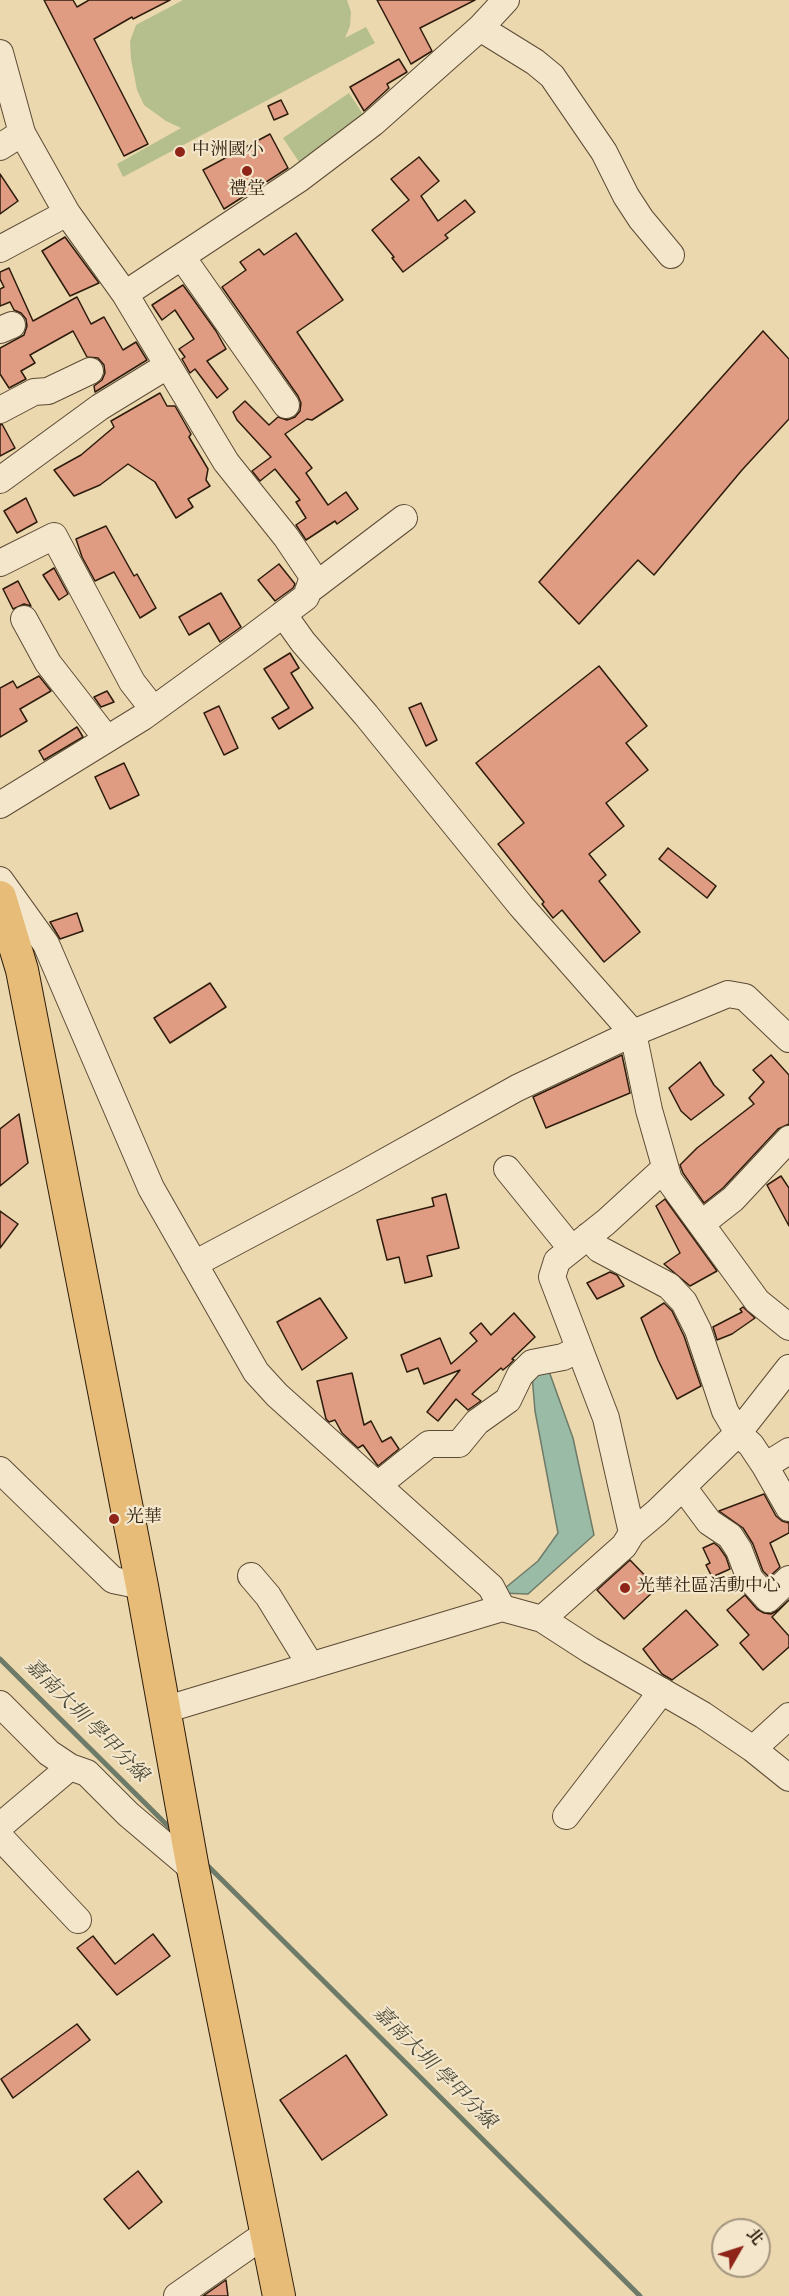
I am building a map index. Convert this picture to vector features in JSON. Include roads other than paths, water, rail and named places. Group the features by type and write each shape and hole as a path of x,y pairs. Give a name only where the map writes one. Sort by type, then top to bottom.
{"main road":[{"path":"0,897 22,970 142,1586 193,1869 279,2296"}],"street":[{"path":"125,294 299,178 373,123 480,28 506,0"},
{"path":"480,28 535,62 552,76 604,152 626,196 641,219 670,255"},
{"path":"0,53 5,91 22,133 67,213 125,294 226,462 286,537 313,577 306,597 283,615 153,709 0,805"},
{"path":"0,147 22,133"},
{"path":"0,249 67,213"},
{"path":"182,257 286,405"},
{"path":"0,480 100,407 167,366"},
{"path":"0,410 34,392 48,391 90,371"},
{"path":"308,591 404,518"},
{"path":"0,563 54,536 132,682 153,709"},
{"path":"283,615 521,906 633,1033 649,1110 669,1180 757,1301 789,1327"},
{"path":"24,619 48,663 107,739"},
{"path":"0,880 46,944 151,1188 256,1372 277,1395 491,1587 501,1608"},
{"path":"194,1264 352,1180 517,1088 633,1033 728,994 745,997 789,1039"},
{"path":"701,1224 733,1199 789,1139"},
{"path":"507,1168 579,1242 669,1286 684,1302 698,1330 725,1411 738,1433 765,1466 789,1508"},
{"path":"632,1533 606,1418 552,1277 557,1261 665,1168"},
{"path":"378,1485 429,1444 459,1444 477,1422 508,1400 519,1375 532,1363 563,1357 579,1349"},
{"path":"542,1619 624,1545 632,1533 738,1433 789,1368"},
{"path":"765,1466 789,1451"},
{"path":"0,1470 113,1580 142,1586"},
{"path":"683,1487 709,1522 730,1536 739,1550 750,1579 768,1599 789,1579"},
{"path":"251,1576 268,1596 311,1666"},
{"path":"164,1710 501,1608 542,1619 590,1650 703,1715 753,1749 789,1778"},
{"path":"566,1816 662,1691"},
{"path":"0,1704 49,1753 70,1767 87,1773 128,1814 193,1869"},
{"path":"753,1749 789,1716"},
{"path":"0,1826 70,1767"},
{"path":"0,1837 78,1920"},
{"path":"177,2296 267,2233"}],"waterway":[{"name":"嘉南大圳 學甲分線","path":"0,1659 173,1831"},
{"name":"嘉南大圳 學甲分線","path":"205,1863 640,2296"}],"place":[{"name":"中洲國小","path":"180,152"},
{"name":"禮堂","path":"247,171"},
{"name":"光華","path":"114,1519"},
{"name":"光華社區活動中心","path":"625,1588"}]}
